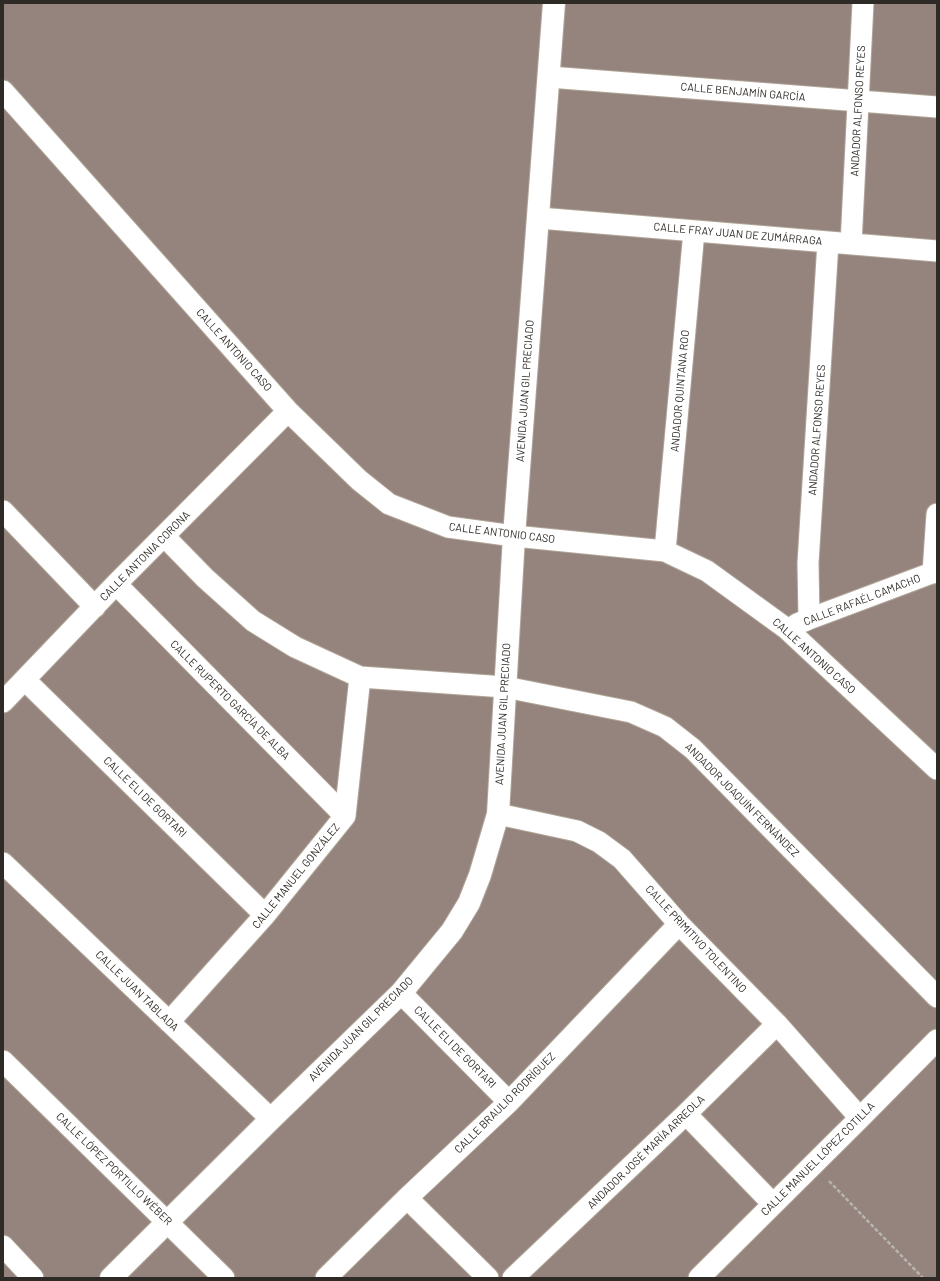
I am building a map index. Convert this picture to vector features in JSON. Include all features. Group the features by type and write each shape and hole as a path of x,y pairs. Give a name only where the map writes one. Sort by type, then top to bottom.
{"street":[{"name":"AVENIDA JUAN GIL PRECIADO","path":"111,1278 271,1119 401,993 452,931 469,903 480,874 498,814 514,536 554,3"},
{"name":"ANDADOR ALFONSO REYES","path":"851,244 864,3"},
{"name":"CALLE BENJAMÍN GARCÍA","path":"549,77 937,107"},
{"name":"CALLE ANTONIO CASO","path":"3,91 288,411 359,480 389,504 448,527 514,536 665,551 707,571 787,629 937,769"},
{"name":"CALLE FRAY JUAN DE ZUMÁRRAGA","path":"539,218 937,251"},
{"name":"ANDADOR QUINTANA ROO","path":"665,551 694,230"},
{"name":"ANDADOR ALFONSO REYES","path":"809,618 808,563 828,242"},
{"name":"CALLE ANTONIA CORONA","path":"3,702 116,584 288,411"},
{"path":"3,511 95,607"},
{"path":"935,572 937,514"},
{"name":"ANDADOR JOAQUÍN FERNÁNDEZ","path":"164,536 205,578 253,621 295,647 360,677 505,687 631,712 665,727 693,749 937,997"},
{"name":"CALLE RAFAÉL CAMACHO","path":"787,629 809,618 935,572"},
{"name":"CALLE RUPERTO GARCÍA DE ALBA","path":"116,584 345,816"},
{"name":"CALLE MANUEL GONZÁLEZ","path":"169,1022 265,915 345,816 360,677"},
{"name":"CALLE ELI DE GORTARI","path":"25,680 265,915"},
{"name":"CALLE PRIMITIVO TOLENTINO","path":"498,814 577,832 599,842 622,859 679,924 777,1024 860,1118"},
{"name":"CALLE JUAN TABLADA","path":"3,863 271,1119"},
{"name":"CALLE BRAULIO RODRÍGUEZ","path":"326,1278 407,1198 509,1102 679,924"},
{"name":"CALLE ELI DE GORTARI","path":"401,993 509,1102"},
{"name":"ANDADOR JOSÉ MARÍA ARREOLA","path":"513,1278 686,1114 777,1024"},
{"name":"CALLE MANUEL LÓPEZ COTILLA","path":"699,1278 937,1040"},
{"name":"CALLE LÓPEZ PORTILLO WÉBER","path":"3,1061 224,1278"},
{"path":"686,1114 773,1204"},
{"path":"407,1198 488,1278"},
{"path":"3,1246 33,1278"}],"path":[{"path":"813,1165 923,1278"}],"building":[{"path":"3,3 937,3 937,1278 3,1278"}]}
